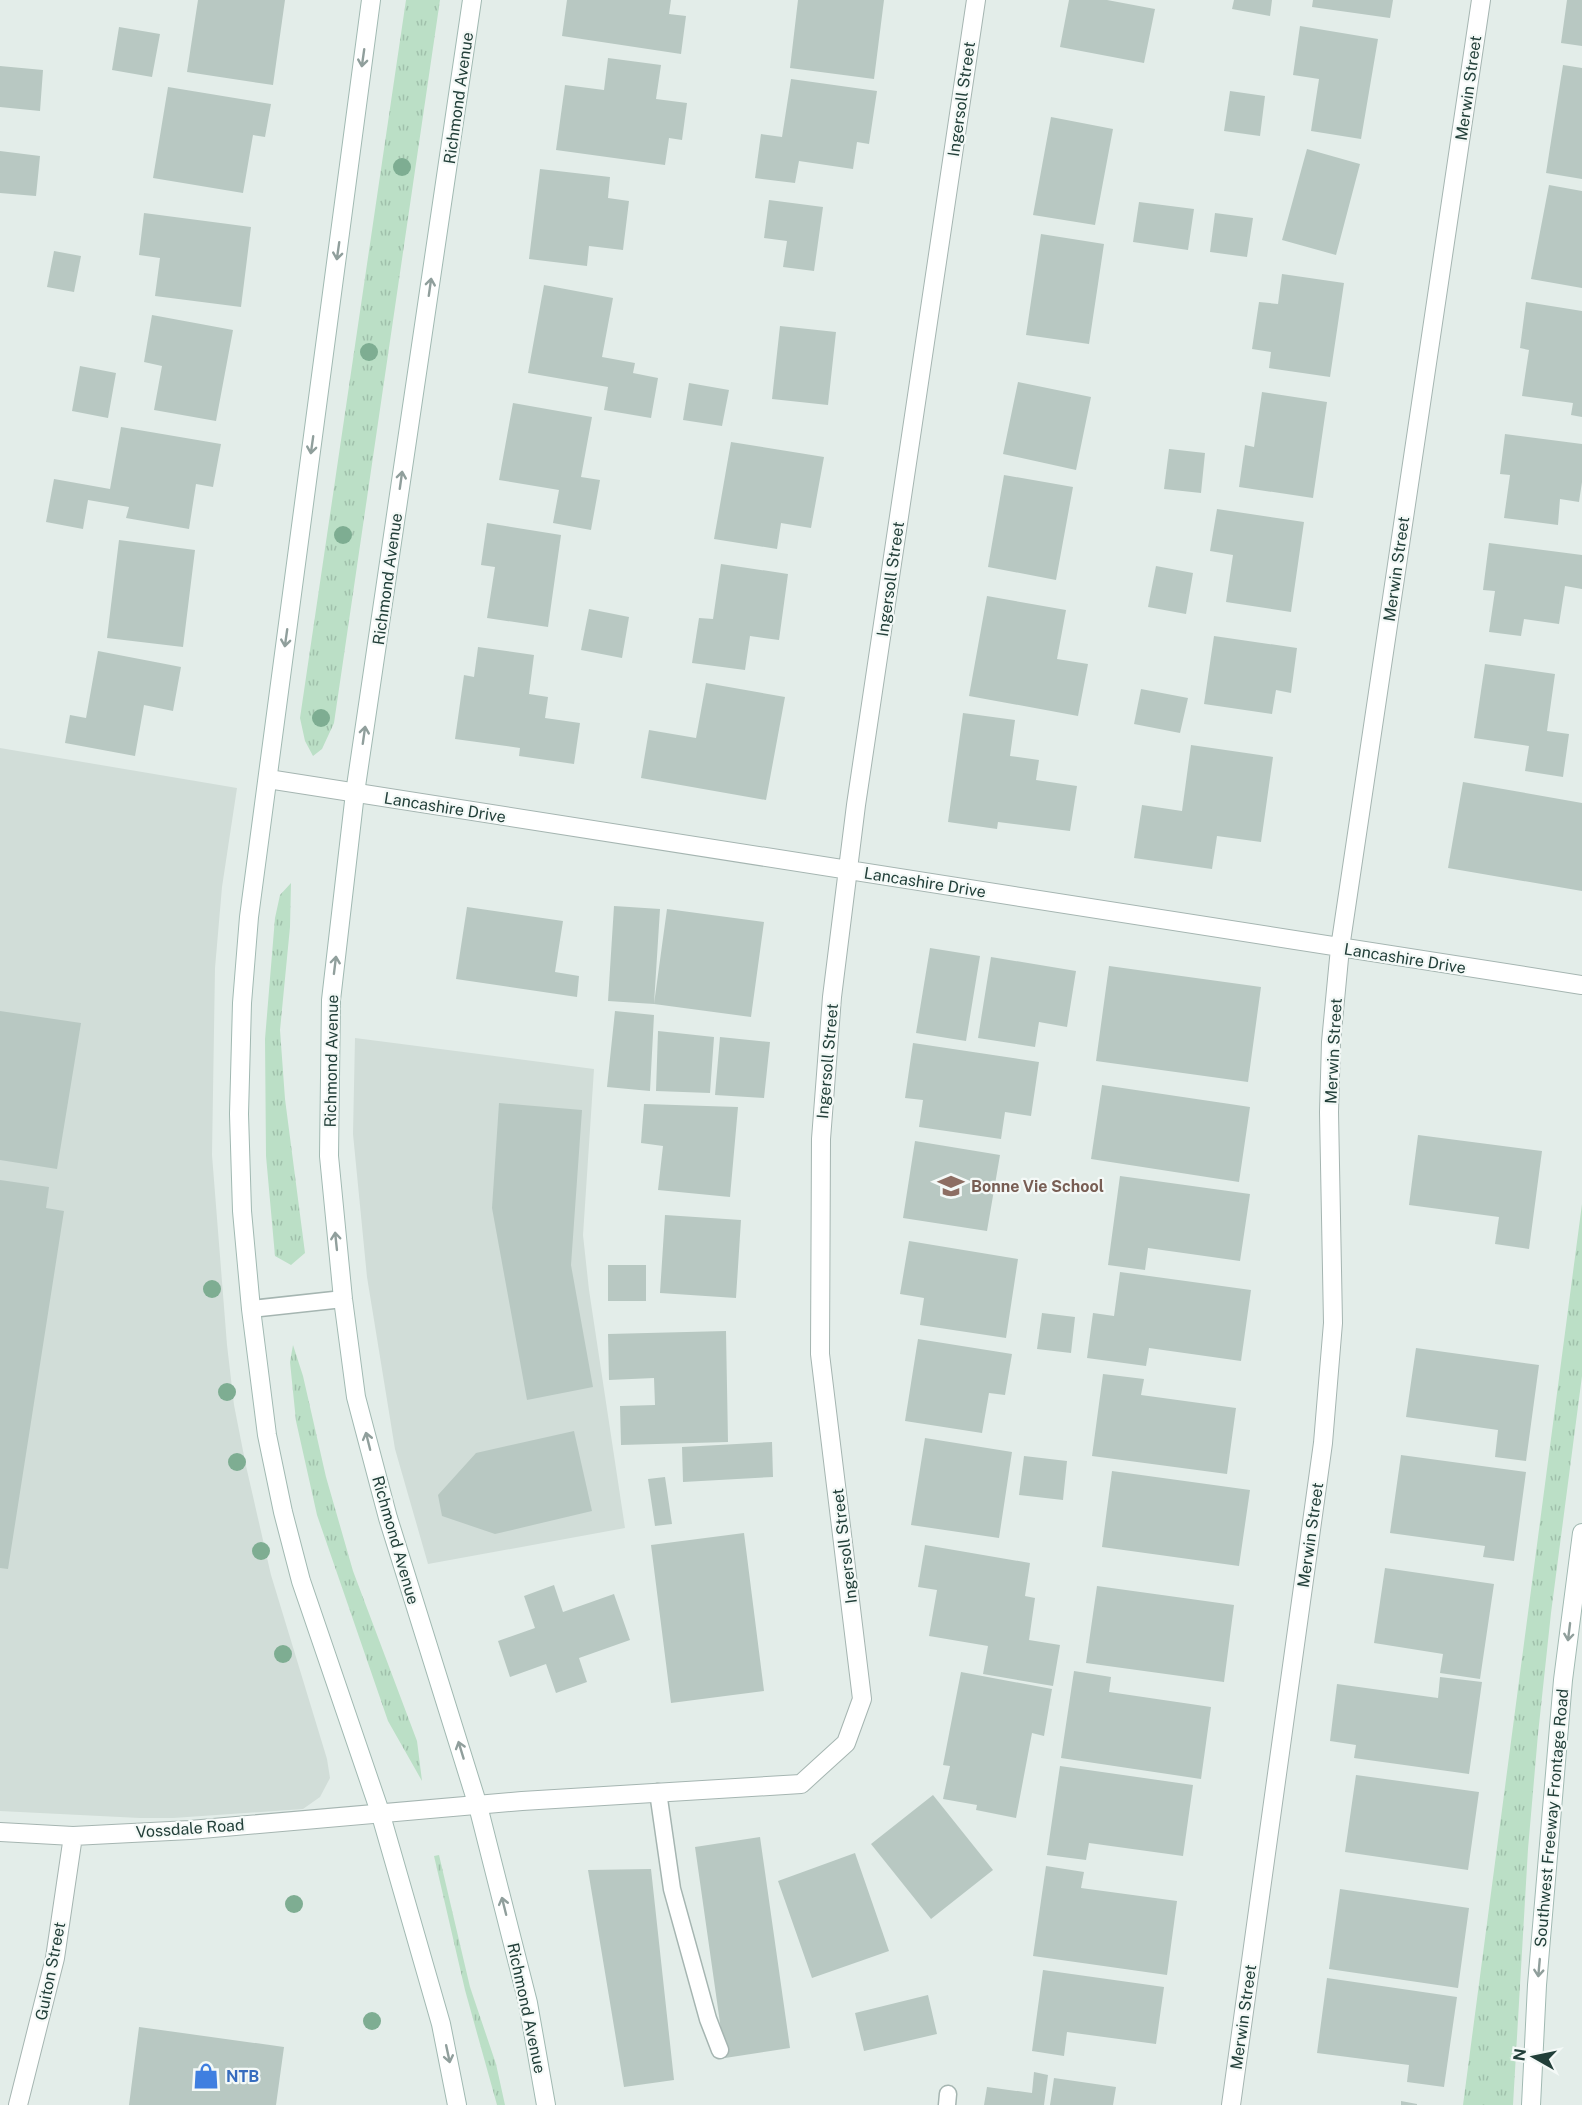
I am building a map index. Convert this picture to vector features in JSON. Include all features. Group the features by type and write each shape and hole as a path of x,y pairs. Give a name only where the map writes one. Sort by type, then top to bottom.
{"street":[{"path":"371,0 249,918 242,1003 239,1114 242,1211 251,1309 267,1435 283,1512 301,1581 380,1812 441,2024 457,2105"},
{"name":"Richmond Avenue","path":"472,0 355,793 331,1000 329,1156 343,1299 356,1397 388,1518 478,1806 528,2003 546,2105"},
{"name":"Ingersoll Street","path":"478,1806 522,1801 801,1784 846,1743 862,1698 820,1354 821,1139 832,997 848,870 976,0"},
{"name":"Merwin Street","path":"1231,2105 1323,1443 1333,1323 1329,1112 1331,1042 1340,948 1480,0"},
{"name":"Lancashire Drive","path":"268,779 1582,986"},
{"name":"Southwest Freeway Frontage Road","path":"1531,2105 1537,1985 1563,1680 1582,1533"},
{"name":"Vossdale Road","path":"0,1832 21,1835 73,1836 190,1830 380,1812 478,1806"},
{"name":"Guiton Street","path":"18,2105 55,1958 73,1836"}],"lane":[{"path":"251,1309 343,1299"},
{"path":"658,1792 672,1889 708,2019 720,2050"}],"shaded area":[{"path":"0,748 237,788 222,887 215,968 212,1155 234,1405 271,1575 327,1759 330,1778 320,1797 303,1809 173,1818 0,1811"},
{"path":"355,1038 594,1069 583,1235 589,1290 625,1528 428,1564 395,1449 367,1277 353,1134"}],"green space":[{"path":"406,0 440,0 334,723 322,749 313,756 305,741 300,718"},
{"path":"291,883 290,927 280,1030 285,1099 305,1253 291,1265 275,1256 266,1156 265,1039 275,918 280,895"},
{"path":"1582,1204 1582,1376 1551,1613 1538,1734 1528,1849 1513,2105 1463,2105"},
{"path":"293,1345 303,1376 326,1477 353,1571 417,1741 422,1781 388,1721 317,1515 296,1421 290,1362"},
{"path":"439,1855 470,1987 496,2064 505,2105 497,2105 465,1990 434,1856"}],"building":[{"path":"198,0 285,0 273,85 187,72"},
{"path":"567,0 671,0 669,14 686,16 681,54 562,36"},
{"path":"798,0 884,0 874,79 790,68"},
{"path":"1069,0 1107,0 1155,9 1144,63 1060,47"},
{"path":"1234,0 1272,0 1270,16 1232,9"},
{"path":"1313,0 1393,0 1390,18 1312,7"},
{"path":"1567,0 1582,0 1582,46 1561,43"},
{"path":"1300,26 1378,39 1361,139 1311,131 1319,79 1293,75"},
{"path":"119,27 160,34 152,77 112,70"},
{"path":"608,58 661,65 656,99 687,103 682,140 669,138 665,165 556,150 565,85 604,90"},
{"path":"1563,65 1582,68 1582,179 1546,173"},
{"path":"0,66 43,70 40,111 0,107"},
{"path":"791,79 877,91 869,144 857,142 853,169 799,161 795,183 755,178 761,134 782,137"},
{"path":"168,87 271,104 265,137 253,135 243,193 153,178"},
{"path":"1230,91 1265,96 1260,136 1224,131"},
{"path":"1051,117 1113,129 1095,225 1033,215"},
{"path":"1307,149 1360,164 1336,255 1282,240"},
{"path":"0,151 40,156 36,196 0,193"},
{"path":"540,169 610,177 608,198 629,201 623,250 589,246 587,266 529,259"},
{"path":"1549,185 1582,191 1582,288 1531,279"},
{"path":"769,200 823,207 814,271 783,267 787,241 764,238"},
{"path":"1139,202 1194,209 1188,250 1133,242"},
{"path":"144,213 251,227 241,307 155,296 160,258 139,255"},
{"path":"1215,213 1253,218 1247,257 1210,252"},
{"path":"1041,234 1104,244 1089,344 1026,335"},
{"path":"54,251 81,256 74,292 47,287"},
{"path":"1282,274 1344,283 1330,377 1269,368 1271,352 1252,349 1259,302 1278,304"},
{"path":"544,285 613,298 602,357 635,363 633,373 658,378 651,418 604,410 608,387 528,373"},
{"path":"1526,302 1582,311 1582,417 1571,415 1573,403 1522,396 1529,350 1520,348"},
{"path":"152,315 233,330 216,421 154,410 162,366 144,362"},
{"path":"780,326 836,332 828,405 772,399"},
{"path":"80,366 116,373 108,418 72,411"},
{"path":"1018,382 1091,397 1076,470 1003,454"},
{"path":"689,383 729,390 722,426 683,420"},
{"path":"1262,392 1327,402 1313,498 1239,487 1245,445 1254,447"},
{"path":"513,403 592,417 581,477 600,480 591,530 553,523 559,490 499,480"},
{"path":"121,427 221,444 213,487 196,484 189,529 126,518 129,507 88,500 83,529 46,522 54,479 110,489"},
{"path":"1505,434 1582,444 1582,482 1579,502 1560,499 1558,525 1504,518 1510,475 1500,474"},
{"path":"731,442 824,457 811,528 781,523 777,549 714,539"},
{"path":"1169,449 1205,453 1201,493 1164,489"},
{"path":"1004,475 1073,487 1056,580 988,567"},
{"path":"1217,509 1304,522 1291,612 1226,602 1233,555 1210,551"},
{"path":"487,523 561,535 548,627 487,618 495,567 481,565"},
{"path":"119,540 195,550 183,647 107,638"},
{"path":"1489,543 1582,555 1582,589 1565,586 1559,624 1524,619 1521,636 1489,632 1495,591 1483,590"},
{"path":"721,564 788,574 779,640 750,636 745,670 692,663 699,618 713,619"},
{"path":"1156,566 1193,573 1186,614 1148,607"},
{"path":"987,596 1066,610 1057,659 1088,664 1078,716 969,696"},
{"path":"589,609 629,617 622,658 581,650"},
{"path":"1214,636 1297,648 1291,693 1276,690 1272,714 1204,704"},
{"path":"478,647 534,655 529,694 548,697 545,718 580,723 574,764 519,756 520,748 455,739 464,675 474,677"},
{"path":"98,651 181,667 173,711 144,705 135,756 65,743 70,715 86,718"},
{"path":"1485,664 1555,674 1547,731 1569,734 1563,777 1525,771 1529,746 1474,738"},
{"path":"706,683 785,697 766,800 641,778 649,730 696,738"},
{"path":"1141,689 1188,698 1180,733 1134,724"},
{"path":"963,713 1015,720 1010,756 1039,760 1036,780 1077,786 1070,831 998,822 997,829 948,822"},
{"path":"1191,745 1273,757 1261,842 1217,836 1212,869 1134,858 1142,805 1182,811"},
{"path":"1463,782 1582,803 1582,891 1448,868"},
{"path":"614,906 660,909 654,1004 608,1001"},
{"path":"467,907 563,921 555,972 579,976 577,997 456,979"},
{"path":"667,909 764,922 751,1017 654,1004"},
{"path":"930,948 980,956 966,1041 916,1033"},
{"path":"991,957 1076,971 1067,1027 1039,1022 1035,1047 978,1038"},
{"path":"1109,966 1261,987 1248,1082 1096,1061"},
{"path":"0,1011 81,1023 57,1169 0,1160"},
{"path":"615,1011 654,1015 650,1091 607,1087"},
{"path":"658,1031 714,1037 710,1093 656,1091"},
{"path":"720,1037 770,1042 764,1098 715,1095"},
{"path":"913,1043 1039,1062 1031,1116 1005,1112 1001,1139 919,1127 923,1100 905,1098"},
{"path":"1102,1085 1250,1107 1239,1182 1091,1159"},
{"path":"499,1103 582,1110 571,1265 593,1387 527,1400 492,1208"},
{"path":"644,1104 738,1107 730,1197 658,1190 663,1146 641,1143"},
{"path":"1418,1135 1542,1151 1529,1249 1495,1244 1499,1217 1409,1205"},
{"name":"Bonne Vie School","path":"915,1141 1000,1155 987,1231 903,1218"},
{"path":"1120,1176 1250,1194 1240,1261 1148,1248 1145,1270 1108,1265"},
{"path":"0,1180 49,1187 46,1208 64,1211 8,1569 0,1568"},
{"path":"665,1215 741,1220 736,1298 660,1293"},
{"path":"909,1241 1018,1259 1006,1338 920,1325 924,1298 900,1294"},
{"path":"608,1265 646,1265 646,1301 608,1301"},
{"path":"1120,1272 1251,1290 1241,1361 1149,1348 1146,1366 1087,1358 1093,1313 1114,1316"},
{"path":"1042,1313 1075,1317 1071,1353 1037,1349"},
{"path":"726,1331 728,1442 621,1445 620,1406 655,1405 654,1378 609,1380 608,1334"},
{"path":"918,1339 1012,1354 1005,1395 989,1393 982,1433 905,1421"},
{"path":"1416,1348 1539,1365 1526,1461 1495,1457 1498,1430 1406,1417"},
{"path":"1103,1374 1144,1379 1141,1395 1236,1408 1227,1474 1092,1456"},
{"path":"574,1431 592,1511 495,1534 442,1516 438,1495 476,1453"},
{"path":"925,1438 1012,1452 999,1538 911,1525"},
{"path":"772,1442 773,1477 683,1482 682,1447"},
{"path":"1401,1455 1526,1472 1514,1561 1483,1557 1485,1546 1390,1533"},
{"path":"1024,1456 1067,1461 1063,1500 1019,1495"},
{"path":"1112,1471 1250,1490 1239,1566 1102,1547"},
{"path":"665,1477 672,1524 655,1526 648,1479"},
{"path":"744,1533 764,1691 671,1703 651,1545"},
{"path":"925,1545 1030,1563 1025,1596 1035,1598 1029,1640 1060,1645 1053,1686 983,1674 988,1646 929,1636 937,1590 918,1587"},
{"path":"1385,1568 1494,1584 1480,1679 1440,1673 1443,1654 1374,1643"},
{"path":"554,1585 563,1612 614,1594 630,1640 579,1658 587,1682 556,1693 546,1664 510,1677 498,1641 535,1628 524,1596"},
{"path":"1097,1586 1234,1605 1224,1682 1086,1663"},
{"path":"1074,1671 1111,1677 1109,1692 1211,1707 1201,1779 1061,1758"},
{"path":"961,1672 1052,1689 1044,1736 1032,1733 1016,1818 976,1810 977,1805 943,1799 950,1766 943,1765"},
{"path":"1440,1677 1482,1682 1469,1774 1354,1758 1356,1745 1330,1741 1337,1684 1438,1698"},
{"path":"1060,1766 1193,1785 1183,1856 1089,1843 1086,1860 1047,1855"},
{"path":"1356,1775 1479,1792 1468,1870 1345,1852"},
{"path":"933,1795 993,1870 931,1919 871,1844"},
{"path":"760,1837 790,2048 725,2058 695,1847"},
{"path":"855,1853 889,1951 812,1978 778,1881"},
{"path":"1046,1866 1084,1872 1081,1888 1177,1901 1167,1975 1033,1956"},
{"path":"651,1869 674,2080 624,2087 588,1870"},
{"path":"1340,1889 1469,1908 1458,1988 1329,1969"},
{"path":"1043,1970 1164,1987 1156,2044 1067,2032 1064,2056 1032,2051"},
{"path":"1327,1978 1457,1997 1444,2087 1407,2082 1409,2065 1317,2053"},
{"path":"928,1995 937,2034 864,2051 855,2013"},
{"name":"NTB","path":"139,2027 284,2047 276,2105 129,2105"},
{"path":"1034,2072 1048,2075 1044,2105 984,2105 987,2087 1032,2093"},
{"path":"1054,2078 1116,2087 1113,2105 1050,2105"},
{"path":"1401,2101 1417,2104 1417,2105 1401,2105"}],"place":[{"name":"Bonne Vie School","path":"951,1186"},
{"name":"NTB","path":"206,2076"}]}
